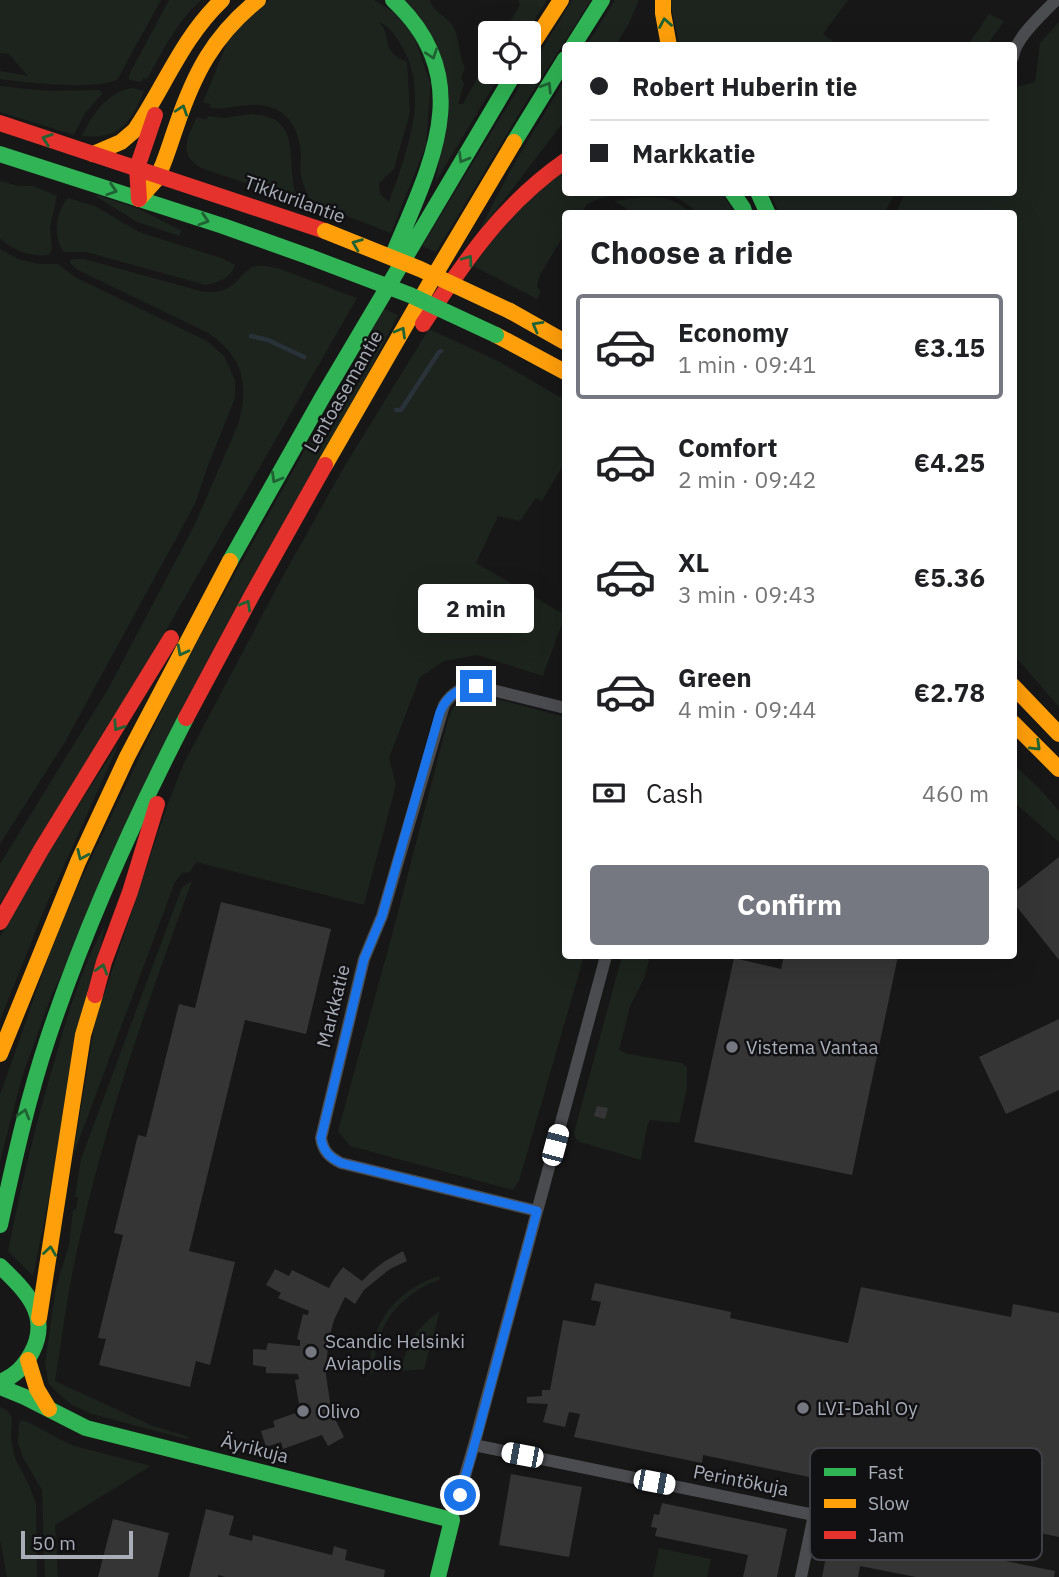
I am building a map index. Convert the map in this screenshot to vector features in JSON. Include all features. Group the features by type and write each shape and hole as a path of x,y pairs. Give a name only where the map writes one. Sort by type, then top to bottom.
{"main road":[{"path":"93,154 123,140 134,131 188,36 222,0"},
{"path":"139,199 159,175 191,85 208,52 228,26 258,0"},
{"path":"363,328 426,172 436,143 439,119 441,94 438,71 430,46 420,27 393,0"},
{"path":"541,31 561,0"},
{"path":"576,42 602,0"},
{"path":"663,0 668,42"},
{"name":"Lentoasemantie","path":"169,752 231,632 354,412 562,63"},
{"path":"139,199 137,168 167,76"},
{"name":"Lentoasemantie","path":"225,569 315,410 508,84"},
{"name":"Tikkurilantie","path":"0,123 325,231 420,269 510,311 562,339"},
{"path":"0,154 310,257 410,295 496,335 562,370"},
{"path":"354,412 394,369 441,297 513,202 562,163"},
{"path":"0,922 179,624 225,569"},
{"path":"0,1054 78,862 127,757 225,569"},
{"path":"1017,691 1059,734"},
{"path":"1017,727 1059,769"},
{"path":"0,1225 22,1122 53,1020 138,814 169,752"},
{"path":"0,1382 16,1374 28,1360 37,1339 83,1035 104,962 130,892 155,811 169,752"},
{"path":"0,1266 19,1287 39,1318"},
{"path":"28,1360 37,1389 49,1409"},
{"name":"Äyrikuja","path":"0,1387 86,1428 452,1520"},
{"path":"438,1577 452,1520"}],"street":[{"path":"1017,46 1056,0"},
{"name":"Markkatie","path":"537,1211 341,1163 326,1153 321,1138 364,959 382,916 443,705 454,692 476,686 562,707"},
{"path":"452,1520 605,959"},
{"name":"Perintökuja","path":"474,1445 810,1514"},
{"name":"Perintökuja","path":"801,1577 810,1534"}],"shaded area":[{"path":"0,0 161,0 117,80 76,85 0,79 0,71 28,76 9,54 0,53"},
{"path":"169,0 201,0 178,27 147,79 143,78 141,82 129,80 129,75"},
{"path":"270,0 374,0 395,13 413,33 431,78 426,145 391,233 310,202 301,176 298,136 290,120 277,110 259,105 210,108 210,104 203,102 229,38","holes":["379,22 397,38 410,64 414,83 413,124 389,202 380,194 379,183 394,169 410,112 407,62 389,48 386,33"]},
{"path":"401,0 430,0 433,7 452,25 465,68 458,104 463,104 478,77 478,84 495,84 435,183 445,124"},
{"path":"518,0 547,0 534,21 510,21 520,5"},
{"path":"572,0 591,0 562,42 541,79 541,51"},
{"path":"615,0 639,0 618,42 589,42"},
{"path":"670,0 848,0 823,34 834,42 678,42"},
{"path":"989,14 1004,21 989,42 970,42"},
{"path":"1059,22 1059,707 1017,659 1017,210 897,210 904,196 1017,196 1017,87 1035,82 1040,43"},
{"path":"521,84 538,84 528,99 436,252 422,246"},
{"path":"562,84 562,124 477,235 510,171"},
{"path":"0,86 47,91 98,90 102,94 85,113 74,135 0,112"},
{"path":"133,88 144,91 134,112 122,127 105,135 82,136 90,120 108,99"},
{"path":"251,114 268,117 286,131 296,194 293,199 201,168 189,157 187,145 197,117 206,120 208,116 224,118"},
{"path":"562,171 562,196 612,196 595,201 583,210 562,210 562,238 540,275 537,286 541,292 537,299 473,266 521,204"},
{"path":"0,181 19,186 34,186 57,196 50,227 52,250 49,255 23,252 0,239"},
{"path":"97,195 139,209 182,231 179,236 137,222"},
{"path":"670,196 724,196 733,210 695,210"},
{"path":"771,196 893,196 886,210 778,210"},
{"path":"68,198 95,206 139,232 235,265 224,279 206,285 86,252 64,252 58,239 57,224"},
{"path":"661,198 671,200 688,210 627,210 614,201"},
{"path":"0,249 18,259 38,264 58,264 75,277 207,341 224,356 235,380 235,398 195,504 65,742 0,844"},
{"path":"84,259 204,292 225,289 246,271 266,266 357,298 122,707 0,903 0,864 108,689 195,524 239,422 242,408 241,373 221,343 210,334 76,269 70,263 70,260"},
{"path":"384,309 398,315 52,994 22,1077 0,1162 0,1095 49,955 76,890 181,670"},
{"path":"429,329 500,362 562,398 562,467 542,501 536,498 520,521 498,516 476,563 562,613 562,623 543,676 477,655 444,661 420,677 389,758 396,785 364,905 196,862 190,872 182,873 175,882 73,1156 95,1022 168,803 184,763 344,467"},
{"path":"478,694 562,716 562,959 583,959 519,1181 513,1190 350,1146 338,1131 448,720 458,702"},
{"path":"121,739 45,908 0,1020 0,937 26,888"},
{"path":"1017,768 1059,811 1059,842 1017,805"},
{"path":"192,881 146,1011 104,1144 77,1251 55,1381 153,1426 190,1437 186,1439 92,1414 72,1405 48,1383 45,1363 56,1287 69,1245 73,1210 76,1209 78,1197 75,1197 81,1159 182,887"},
{"path":"105,925 33,1276 8,1251 35,1130 65,1024 82,973"},
{"path":"621,959 649,959 644,979 630,1006 619,1050 682,1063 687,1068 687,1088 679,1123 650,1120 641,1160 580,1142 574,1133"},
{"path":"439,1276 440,1280 415,1292 396,1308 384,1326 377,1348 374,1372 370,1373 373,1340 387,1312 410,1290"},
{"path":"440,1311 424,1369 402,1371 409,1344 414,1336"},
{"path":"0,1407 12,1417 11,1438 15,1458 36,1504 37,1577 7,1577 0,1540"},
{"path":"22,1420 71,1445 151,1466 55,1525 58,1577 45,1577 42,1490 22,1456 18,1443 19,1423"},
{"path":"659,1548 711,1559 707,1577 653,1577"}],"building":[{"path":"1059,857 1059,960 1017,907 1017,890"},
{"path":"221,902 331,929 306,1034 245,1020 189,1251 235,1262 210,1365 196,1361 190,1387 99,1365 106,1339 98,1338 123,1235 114,1233 138,1135 146,1137 179,1004 195,1008"},
{"path":"734,959 781,969 783,959 897,959 852,1175 694,1142"},
{"path":"1059,1019 1059,1090 1006,1114 979,1057"},
{"path":"597,1106 608,1108 605,1119 594,1116"},
{"path":"403,1251 407,1261 390,1269 364,1290 355,1304 345,1297 334,1320 328,1343 326,1375 330,1402 344,1437 328,1446 322,1435 283,1449 281,1442 266,1447 261,1431 275,1427 273,1421 304,1410 303,1404 299,1405 295,1380 299,1379 298,1374 266,1373 266,1367 253,1365 253,1349 266,1350 268,1343 300,1346 300,1340 297,1339 303,1314 308,1315 309,1311 278,1298 281,1293 266,1285 275,1269 289,1276 292,1270 329,1288 343,1267 362,1281 385,1261"},
{"name":"LVI-Dahl Oy","path":"595,1283 731,1312 730,1318 848,1343 861,1287 1011,1317 1013,1304 1059,1313 1059,1537 1042,1533 1042,1448 810,1448 809,1477 703,1455 702,1463 574,1437 580,1414 569,1412 565,1427 543,1422 548,1404 527,1403 527,1397 542,1396 542,1390 550,1390 563,1320 595,1326 601,1302 591,1300"},
{"path":"511,1474 582,1487 569,1557 499,1545"},
{"path":"662,1503 787,1529 777,1577 743,1577 748,1555 655,1536 657,1528 651,1527 654,1514 659,1515"},
{"path":"206,1509 234,1516 229,1535 252,1541 253,1535 332,1555 334,1546 347,1550 345,1560 385,1570 384,1577 189,1577"},
{"path":"113,1519 169,1533 158,1577 98,1577"},
{"path":"825,1560 1000,1560 1055,1571 1054,1577 916,1577 860,1566 858,1577 822,1577"}],"waterway":[{"path":"251,336 268,340 304,357"},
{"path":"396,410 401,410 441,351"}],"traffic: fast":[{"path":"393,0 419,30 434,60 440,90 439,121 433,153 395,250"},
{"path":"576,42 602,0"},
{"path":"514,142 562,64"},
{"path":"230,561 322,398 508,84"},
{"path":"0,154 310,257"},
{"path":"735,196 744,210"},
{"path":"760,196 766,210"},
{"path":"310,257 410,295 496,335"},
{"path":"0,1225 28,1105 63,994 112,874 186,718"},
{"path":"0,1266 27,1294 33,1304 39,1326 37,1339 26,1362 15,1374 0,1382"},
{"path":"0,1387 86,1428 452,1520 438,1577"}],"traffic: slow":[{"path":"93,154 121,142 135,130 185,46 222,0"},
{"path":"139,199 155,181 161,169 190,90 207,57 229,28 258,0"},
{"path":"541,31 561,0"},
{"path":"663,0 668,42"},
{"path":"325,465 514,142"},
{"path":"325,231 420,269 510,311"},
{"path":"510,311 562,340"},
{"path":"496,335 562,370"},
{"path":"0,1054 78,862 127,757 230,561"},
{"path":"1017,690 1059,734"},
{"path":"1017,727 1059,769"},
{"path":"39,1318 83,1035 95,995"},
{"path":"28,1360 37,1389 49,1409"}],"traffic: jam":[{"path":"139,199 137,168 155,115"},
{"path":"0,123 325,231"},
{"path":"423,324 470,256 503,215 562,163"},
{"path":"186,718 325,465"},
{"path":"0,922 171,638"},
{"path":"95,995 157,804"}],"place":[{"name":"Vistema Vantaa","path":"732,1047"},
{"name":"Scandic Helsinki Aviapolis","path":"311,1352"},
{"name":"LVI-Dahl Oy","path":"803,1408"},
{"name":"Olivo","path":"303,1411"}],"route":[{"path":"460,1495 537,1211 341,1163 326,1153 321,1138 364,959 382,916 440,712 454,692 476,686"}]}
